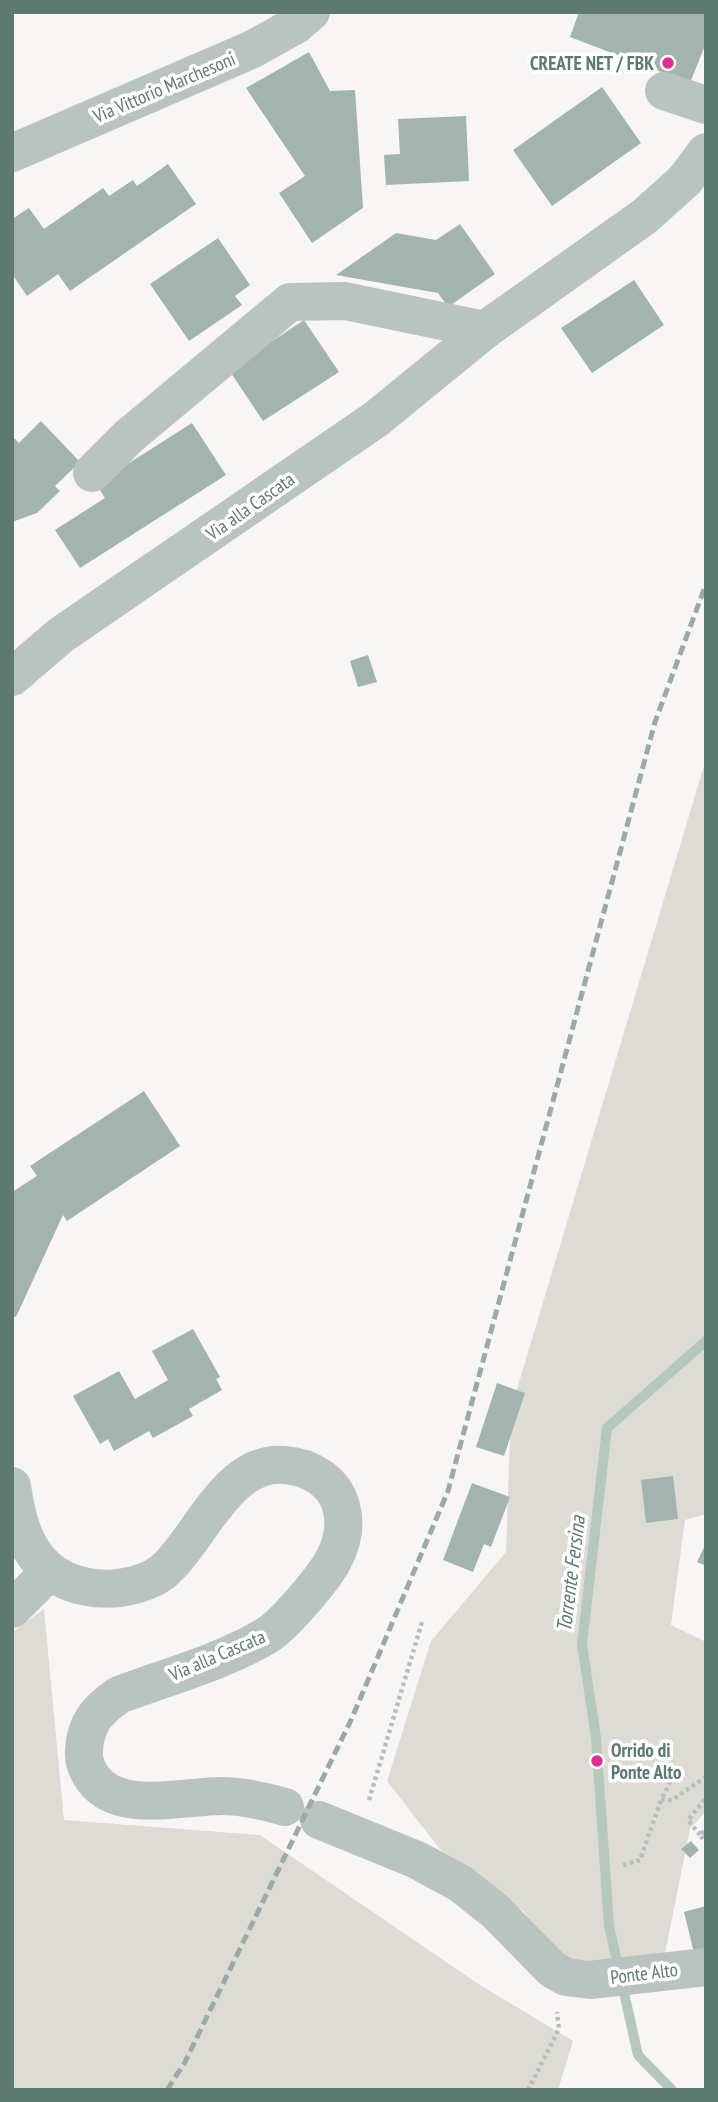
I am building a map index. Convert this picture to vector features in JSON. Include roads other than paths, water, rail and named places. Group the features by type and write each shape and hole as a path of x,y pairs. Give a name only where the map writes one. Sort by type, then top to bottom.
{"street":[{"name":"Via Vittorio Marchesoni","path":"12,153 253,49 296,25 311,12"},
{"path":"664,91 706,105"},
{"name":"Via alla Cascata","path":"12,677 61,635 376,419 485,330 645,216 685,180 706,152"},
{"path":"92,473 128,437 290,302 345,301 485,330"},
{"name":"Via alla Cascata","path":"12,1486 16,1515 23,1537 35,1556 50,1572 82,1586 106,1589 128,1587 166,1570 223,1496 240,1479 258,1469 282,1464 307,1468 327,1483 340,1503 344,1524 339,1546 328,1570 289,1617 268,1635 244,1648 119,1695 101,1707 84,1737 83,1757 89,1773 97,1785 111,1795 125,1799 146,1801 224,1796 260,1800 359,1835 417,1860 460,1884 495,1911 552,1969 566,1977 590,1980"},
{"path":"12,1609 50,1572"},
{"name":"Ponte Alto","path":"590,1980 702,1967"}],"waterway":[{"name":"Torrente Fersina","path":"672,2090 638,2055 609,1926 596,1738 582,1644 607,1428 706,1341"}],"railway":[{"path":"167,2090 185,2062 352,1718 448,1491 655,722 706,584"}],"place":[{"name":"CREATE NET / FBK","path":"668,63"},
{"name":"Orrido di Ponte Alto","path":"597,1761"}]}
